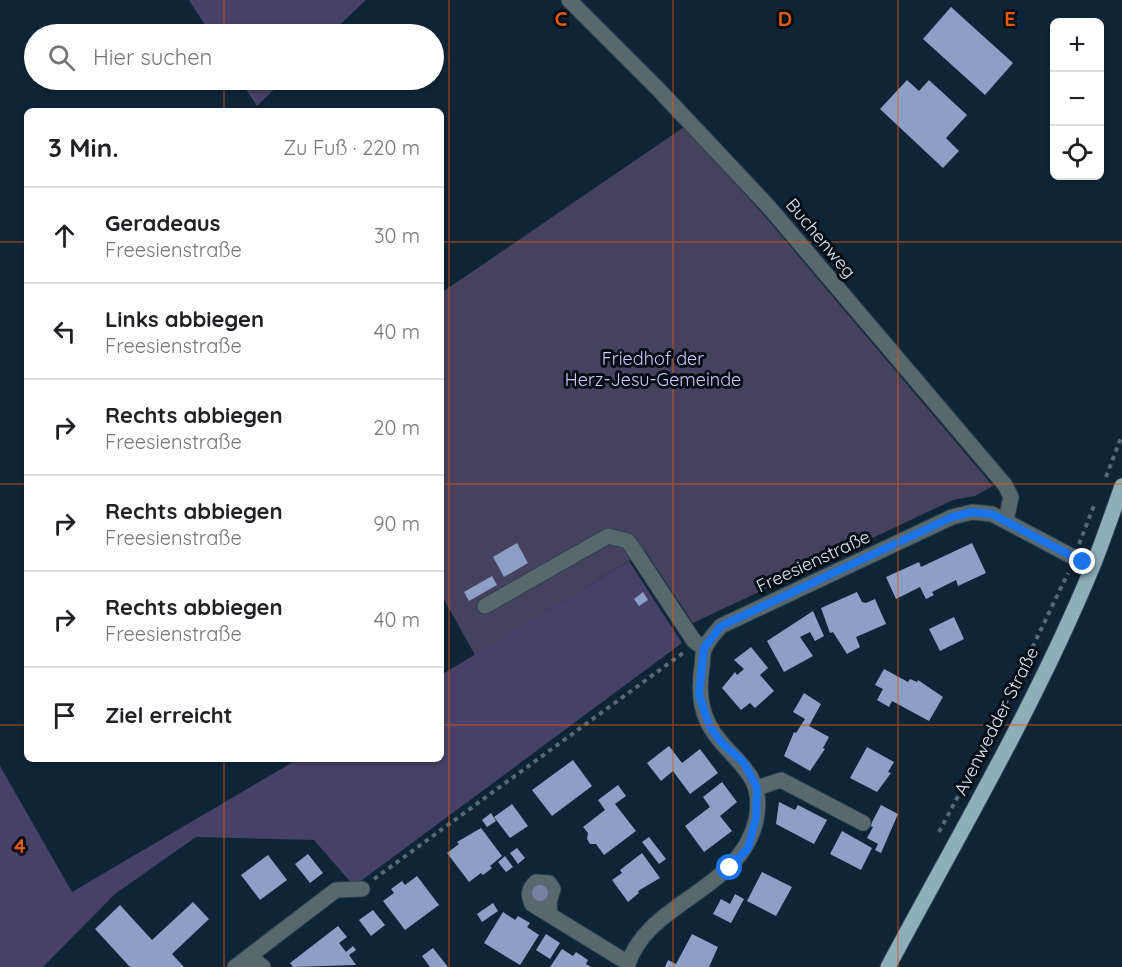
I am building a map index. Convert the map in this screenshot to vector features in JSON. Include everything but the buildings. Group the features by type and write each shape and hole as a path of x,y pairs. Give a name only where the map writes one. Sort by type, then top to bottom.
{"main road":[{"name":"Avenwedder Straße","path":"888,967 1006,747 1092,567 1122,486"}],"street":[{"name":"Buchenweg","path":"569,0 659,90 768,206 1005,485 1011,497 1006,521"},
{"name":"Freesienstraße","path":"704,648 721,626 952,517 972,512 992,514 1092,567"},
{"path":"485,606 608,536 628,541 694,641 704,648 699,694 709,725 721,742 744,763 757,788 756,818 748,848 730,868 659,921 642,939 627,965 550,914"},
{"path":"757,788 781,780 863,823"},
{"path":"239,964 336,890 362,889"},
{"path":"239,964 257,962 263,967"}],"path":[{"path":"934,841 995,726 1074,558"},
{"path":"362,889 685,652 704,648"}],"green space":[{"name":"Friedhof der Herz-Jesu-Gemeinde","path":"684,127 762,213 993,486 975,496 953,500 693,623 645,551 475,655 444,599 444,291"}],"shaded area":[{"path":"189,0 366,0 341,24 205,24"},
{"path":"247,90 274,90 257,106"},
{"path":"629,561 682,643 354,886 314,840 196,837 115,894 43,967 0,967 0,766 72,892 293,762 444,762 444,673"}],"route":[{"path":"730,868 748,848 756,818 757,788 744,763 721,742 709,725 699,694 704,648 721,626 952,517 972,512 992,514 1083,562"}]}
